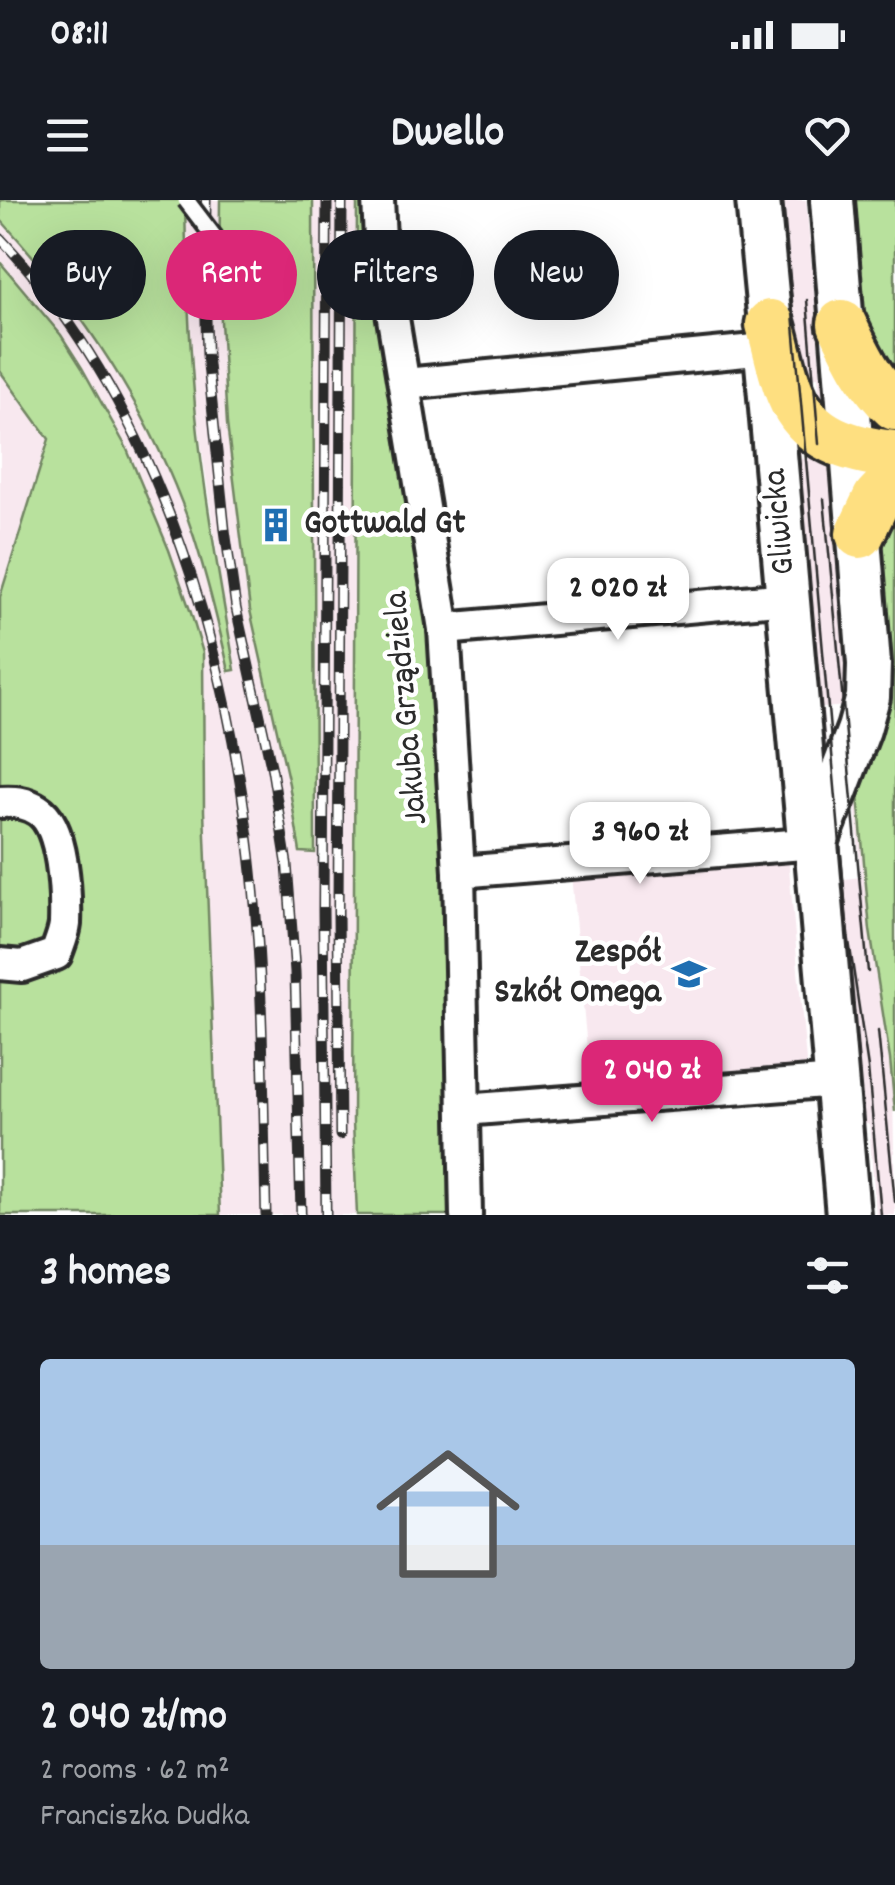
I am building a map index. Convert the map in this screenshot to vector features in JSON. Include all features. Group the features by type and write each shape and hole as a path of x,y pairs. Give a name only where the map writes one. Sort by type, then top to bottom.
{"main road":[{"path":"842,324 876,388 895,406"},
{"path":"768,337 802,417 818,433 874,451"},
{"path":"860,534 877,498 895,479"}],"street":[{"name":"Jakuba Grządziela","path":"378,200 380,238 444,628 458,872 466,1215"},
{"name":"Gliwicka","path":"758,200 808,828 816,843 848,1215"},
{"name":"Gliwicka","path":"816,843 859,729 868,698 869,664 860,534 874,451 842,324 832,200"},
{"path":"405,384 768,337"},
{"path":"444,628 788,598"},
{"path":"0,802 16,800 42,811 57,836 65,928 56,954 22,966 0,964"},
{"path":"458,872 816,843"},
{"path":"464,1110 836,1081"}],"lane":[{"path":"186,200 209,230"}],"shaded area":[{"path":"185,200 357,200 357,230 317,230 317,320 356,320 353,1122 357,1215 220,1215 204,811 203,653 169,550 126,447 82,368 48,320 83,320 148,428 194,536 229,670 234,670 196,408 189,320 297,320 297,230 186,230"},
{"path":"776,200 806,200 825,423 818,377 795,379"},
{"path":"0,219 27,249 30,298 0,262"},
{"path":"0,371 49,439 0,597"},
{"path":"795,430 800,435 802,459 828,455 850,709 823,708 828,765 825,773"},
{"path":"856,772 870,930 893,1088 895,1215 876,1215 869,1124 865,1124 840,936 837,880 861,877 853,778"},
{"name":"Zespół Szkół Omega","path":"788,856 807,1073 619,1087 615,1080 590,1082 571,874"}],"green space":[{"path":"0,200 185,200 186,230 166,230 166,320 189,320 195,406 235,670 229,671 194,537 178,493 138,408 81,320 146,320 146,230 30,230 30,253 0,219"},
{"path":"220,200 313,200 315,853 300,852 250,610 227,424 221,320 297,320 297,230 220,230"},
{"path":"357,200 371,200 375,230 357,230"},
{"path":"846,200 895,200 895,388 868,355"},
{"path":"0,262 30,298 30,320 48,320 61,335 126,447 169,550 203,653 204,811 220,1215 0,1215 0,597 49,439 0,371"},
{"path":"356,320 387,320 428,630 445,871 448,1215 357,1215 353,1122"},
{"path":"895,492 895,1112 870,930 856,772 874,552"}],"tram line":[{"path":"783,200 848,934 868,1068 881,1215"},
{"path":"807,300 819,444"},
{"path":"824,499 868,972"},
{"path":"878,1031 895,1202"}],"railway":[{"path":"206,200 207,355 225,530 236,608 272,770 287,864 295,972 301,1215"},
{"path":"326,1215 323,911 327,200"},
{"path":"340,1135 342,200"},
{"path":"0,238 53,301 99,369 138,441 170,517 219,676 236,757 253,884 262,1026 266,1215"}],"place":[{"name":"Gottwald Gt","path":"276,525"},
{"name":"Zespół Szkół Omega","path":"689,974"}]}
